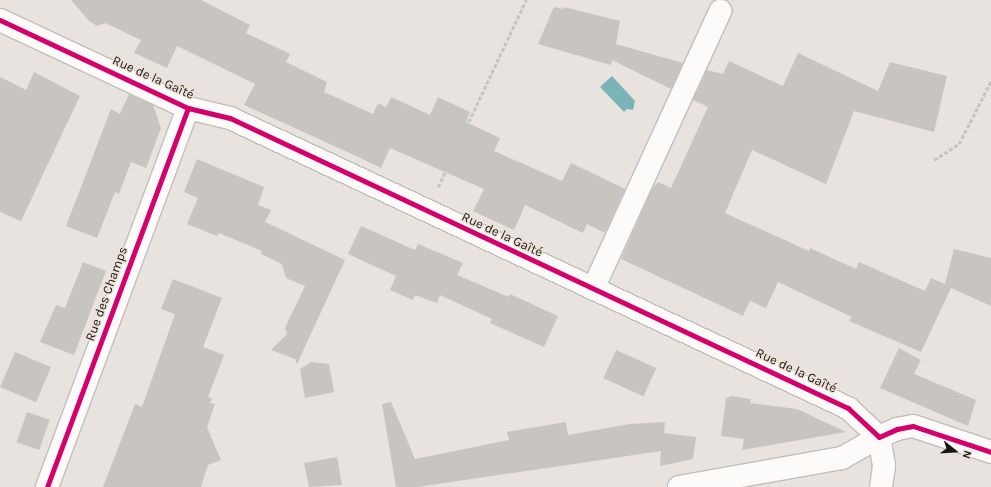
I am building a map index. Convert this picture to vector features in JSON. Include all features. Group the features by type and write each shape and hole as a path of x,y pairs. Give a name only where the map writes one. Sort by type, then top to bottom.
{"street":[{"path":"593,289 720,11"},
{"name":"Rue de la Gaîté","path":"0,20 188,108 230,118 848,408 879,437"},
{"name":"Rue des Champs","path":"46,487 188,108"},
{"path":"679,487 842,458 879,437 897,429 913,426 991,452"},
{"path":"879,437 884,466 881,487"}],"path":[{"path":"426,211 526,0"},
{"path":"934,160 960,144 991,81"}],"water":[{"path":"612,76 635,101 633,110 627,109 624,112 600,87"}],"building":[{"path":"71,0 201,0 250,25 246,33 290,54 286,62 327,82 324,92 373,114 378,103 386,107 391,97 430,115 438,97 470,112 466,122 500,138 494,151 562,181 571,163 625,189 605,233 587,224 583,233 525,205 514,230 473,211 484,189 390,148 381,168 244,105 255,84 177,46 167,68 134,53 141,40 105,23 97,26 90,22"},
{"path":"554,7 563,9 564,7 620,21 616,44 683,63 671,89 612,60 611,65 538,44"},
{"path":"798,53 878,91 890,62 947,76 934,132 854,111 826,184 752,150 725,213 809,251 810,248 856,269 859,262 925,291 931,278 945,284 954,249 991,258 991,306 951,288 921,352 849,321 852,317 778,282 766,308 750,301 743,316 621,259 652,189 658,182 671,188 708,107 693,100 707,70 723,74 729,61 783,86"},
{"path":"34,72 80,96 21,221 0,212 0,77 26,90"},
{"path":"129,94 153,105 161,128 146,168 131,162 119,194 115,192 97,238 66,226 111,109 120,114"},
{"path":"197,159 264,187 258,205 271,210 265,222 345,260 297,364 295,359 271,350 287,334 285,328 305,286 286,278 282,264 261,254 262,251 219,233 217,236 187,224 198,198 184,192"},
{"path":"361,226 415,250 418,244 463,263 457,275 509,297 510,294 558,316 544,347 490,323 492,319 440,295 437,303 415,295 413,300 390,290 396,276 348,254"},
{"path":"83,262 106,271 74,355 40,342 56,305 65,308"},
{"path":"173,279 222,298 203,347 224,355 208,397 212,399 210,403 215,404 207,427 221,460 208,465 201,487 103,487 135,404 142,407 175,314 161,309"},
{"path":"899,348 921,360 914,374 976,400 968,426 880,388"},
{"path":"616,350 656,368 644,396 603,378"},
{"path":"15,352 51,367 36,402 0,387"},
{"path":"311,362 329,364 334,392 305,398 300,369"},
{"path":"732,396 751,399 750,403 797,409 846,432 742,450 744,439 721,436 726,398"},
{"path":"391,402 415,459 509,440 507,432 566,422 568,435 630,424 665,422 664,433 696,437 693,459 660,466 661,451 418,487 396,487 382,404"},
{"path":"27,412 50,420 39,450 17,442"},
{"path":"337,457 342,485 309,487 304,463"}],"cycle path":[{"path":"0,20 188,108 230,118 848,408 879,437 897,429 913,426 991,452"},
{"path":"47,487 188,108"}]}
